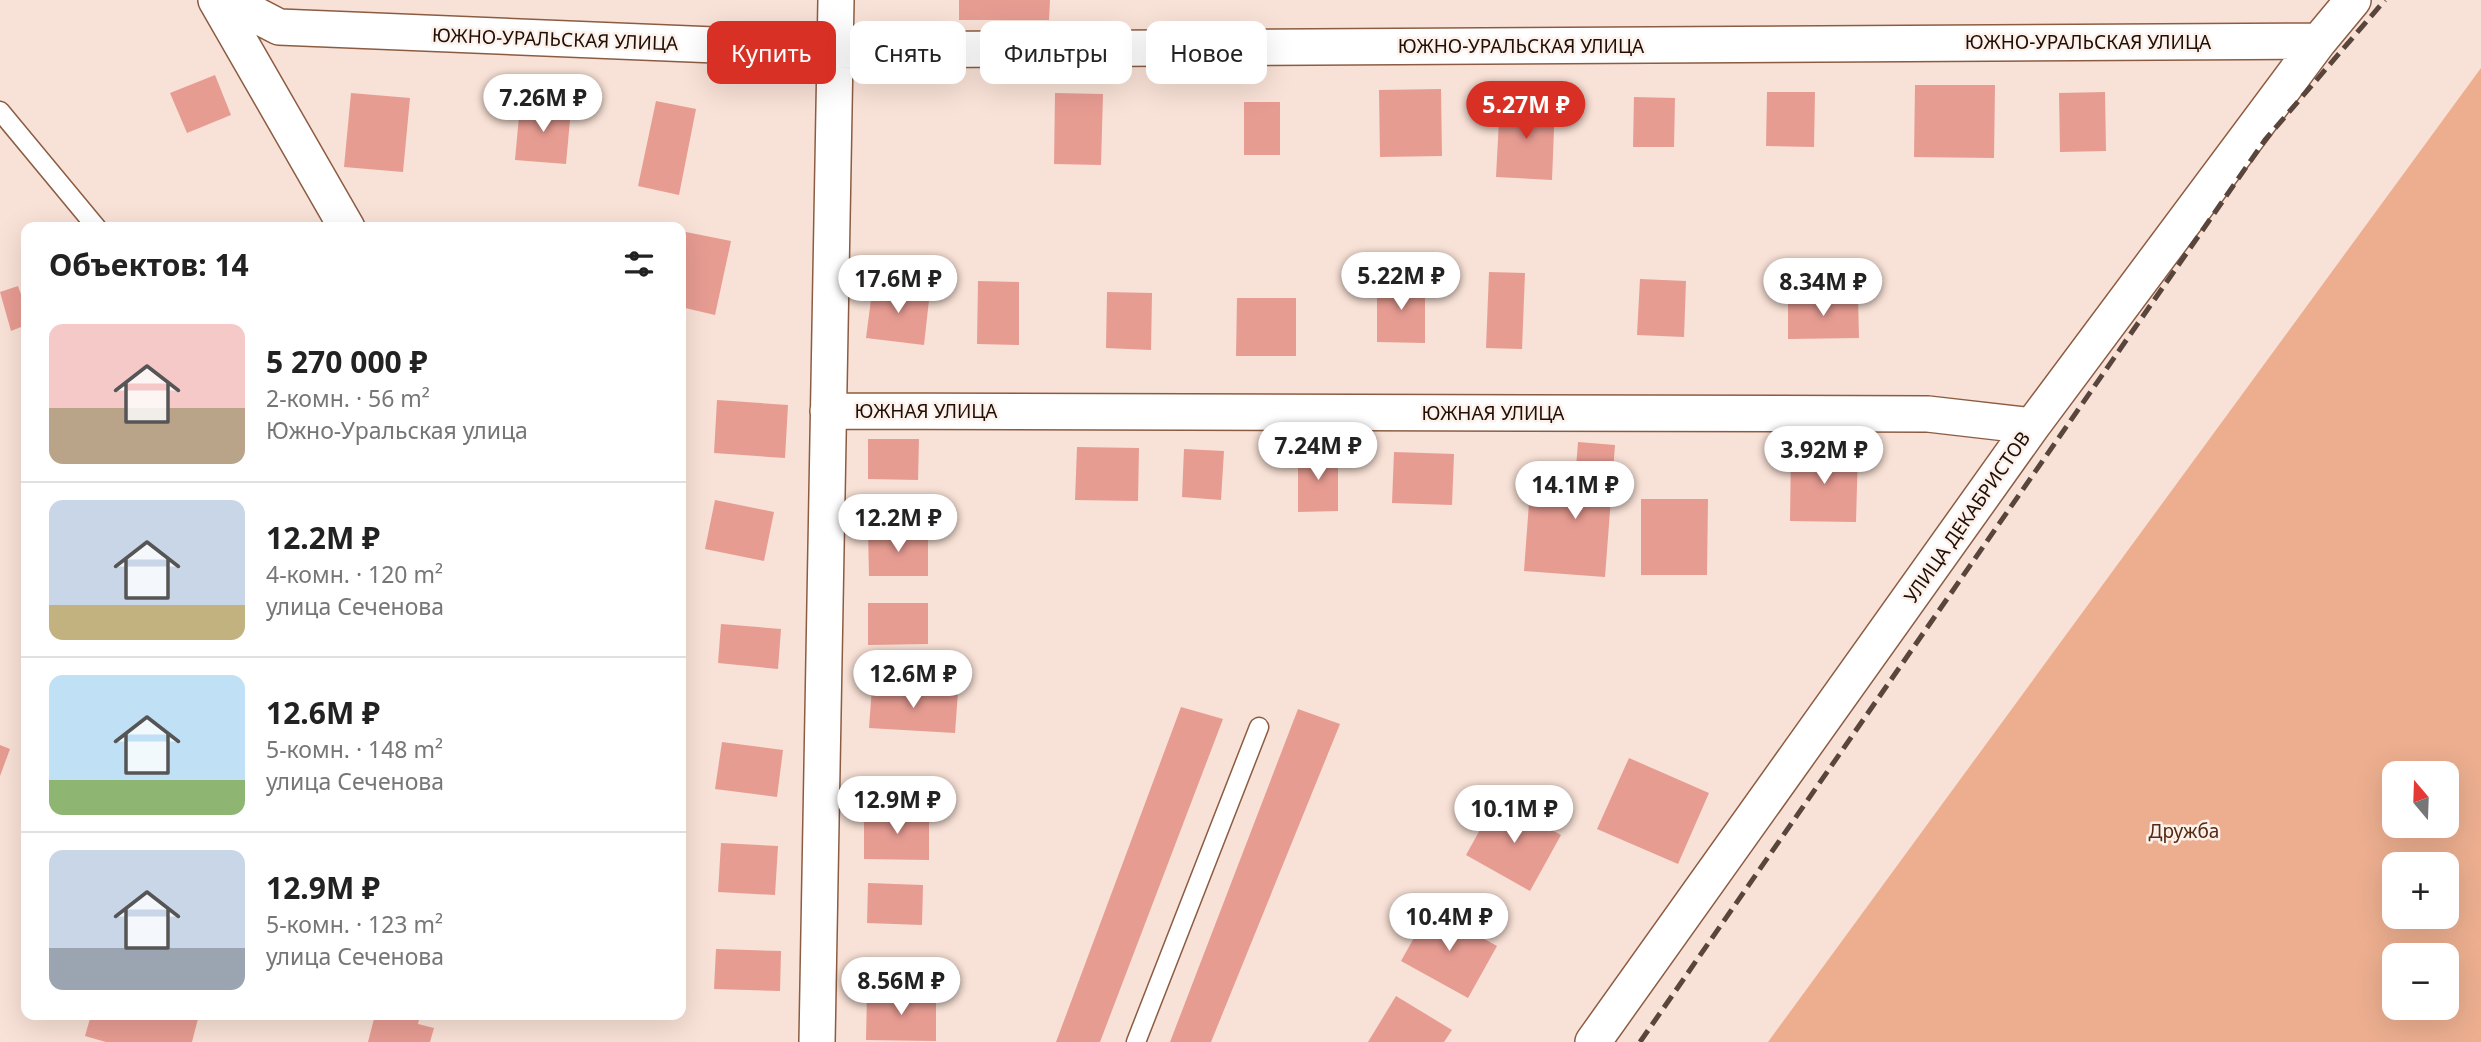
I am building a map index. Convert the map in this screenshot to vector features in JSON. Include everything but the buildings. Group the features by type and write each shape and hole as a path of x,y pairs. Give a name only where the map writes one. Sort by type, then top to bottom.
{"street":[{"path":"215,0 344,222"},
{"name":"ЮЖНО-УРАЛЬСКАЯ УЛИЦА","path":"227,0 279,27 707,45"},
{"path":"836,0 836,21"},
{"name":"УЛИЦА ДЕКАБРИСТОВ","path":"1593,1042 2032,426 2319,41 2353,0"},
{"name":"ЮЖНО-УРАЛЬСКАЯ УЛИЦА","path":"836,50 2319,41"},
{"path":"817,1042 835,84"},
{"name":"ЮЖНАЯ УЛИЦА","path":"828,411 1928,414 2032,426"}],"lane":[{"path":"0,111 92,222"},
{"path":"1136,1042 1259,727"}],"green space":[{"name":"Дружба","path":"2481,68 2481,1042 1768,1042"}],"railway":[{"path":"1640,1042 2265,140 2385,0"}]}
